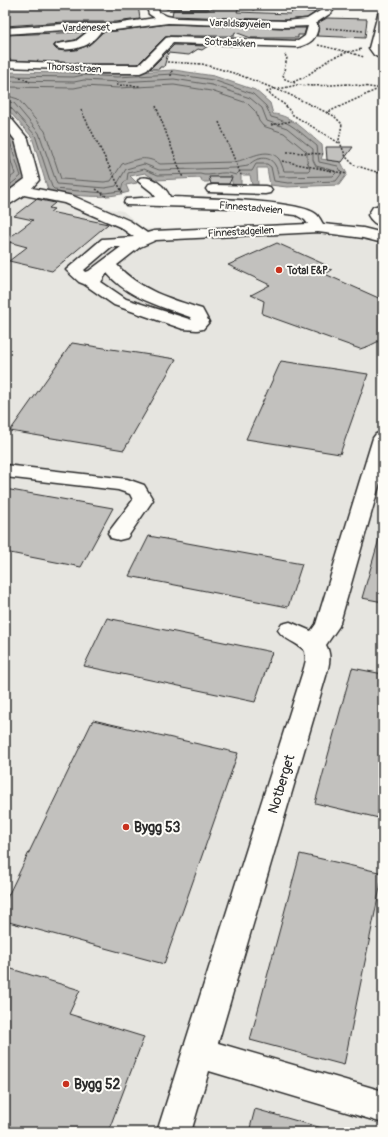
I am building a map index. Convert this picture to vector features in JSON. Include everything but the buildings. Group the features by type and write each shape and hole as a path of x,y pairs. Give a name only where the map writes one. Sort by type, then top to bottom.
{"street":[{"path":"150,5 154,14 167,20"},
{"path":"167,5 207,5"},
{"name":"Varaldsøyveien","path":"167,20 312,25 327,12 329,9 327,5"},
{"path":"383,14 376,46 376,51 383,57"},
{"name":"Vardeneset","path":"5,31 64,27 121,26 167,20"},
{"path":"306,42 312,25"},
{"path":"61,46 75,46 84,43 99,27"},
{"name":"Sotrabakken","path":"143,68 170,40 289,44 306,42"},
{"name":"Thorsastraen","path":"5,64 96,69 143,68"},
{"path":"5,119 21,139 32,180 5,201"},
{"path":"127,198 164,202 161,191 145,181"},
{"path":"21,190 68,199 125,224 139,240 102,269 92,283 120,302 189,325 197,325 201,322 196,313 138,292 116,276 102,269"},
{"name":"Finnestadveien","path":"164,202 185,190 265,190"},
{"name":"Finnestadveien","path":"164,202 234,204 299,211 311,217 318,228"},
{"path":"383,208 378,210 376,218 383,222"},
{"name":"Finnestadgeilen","path":"102,269 85,279 74,270 107,242 139,240 154,236 318,228 363,233 383,238"},
{"path":"290,630 314,644 326,626 383,438"},
{"path":"5,471 118,484 135,488 141,493 143,500 119,533"},
{"name":"Notberget","path":"174,1132 311,686 319,653 314,644"},
{"path":"199,1053 383,1106"}],"path":[{"path":"312,25 379,32"},
{"path":"306,42 364,57"},
{"path":"294,82 305,78 330,59 348,52 376,46"},
{"path":"281,53 286,55 287,58 283,75 285,79 297,84 307,86 352,85 383,89"},
{"path":"152,60 202,64 237,74 279,89 338,120 342,124 339,143 346,157 354,165 383,174"},
{"path":"171,76 172,70"},
{"path":"279,89 297,84"},
{"path":"276,88 267,92 285,105 293,115 309,123 330,139 339,143"},
{"path":"326,113 373,92 376,89"},
{"path":"156,106 183,178"},
{"path":"81,110 127,198"},
{"path":"271,125 292,121"},
{"path":"219,122 241,175"},
{"path":"287,152 323,154"},
{"path":"282,161 347,174"},
{"path":"96,189 107,197"}],"shaded area":[{"path":"22,193 37,199 58,200 123,211 144,229 318,223 383,247 383,1132 5,1132 5,209"}],"water":[{"path":"174,70 214,76 255,90 270,103 273,114 280,115 293,121 322,145 323,154 321,159 341,162 347,174 339,185 287,187 270,185 267,168 257,168 258,185 252,185 250,175 241,175 241,186 233,187 231,177 211,177 209,182 202,182 201,178 156,180 145,173 130,176 137,183 126,185 129,192 110,196 81,196 52,193 48,190 32,137 8,110 5,110 5,72 74,73 83,71 117,73"},
{"path":"5,127 13,137 26,178 5,194"}],"place":[{"name":"Total E&P","path":"279,270"},
{"name":"Bygg 53","path":"126,827"},
{"name":"Bygg 52","path":"66,1084"}]}
